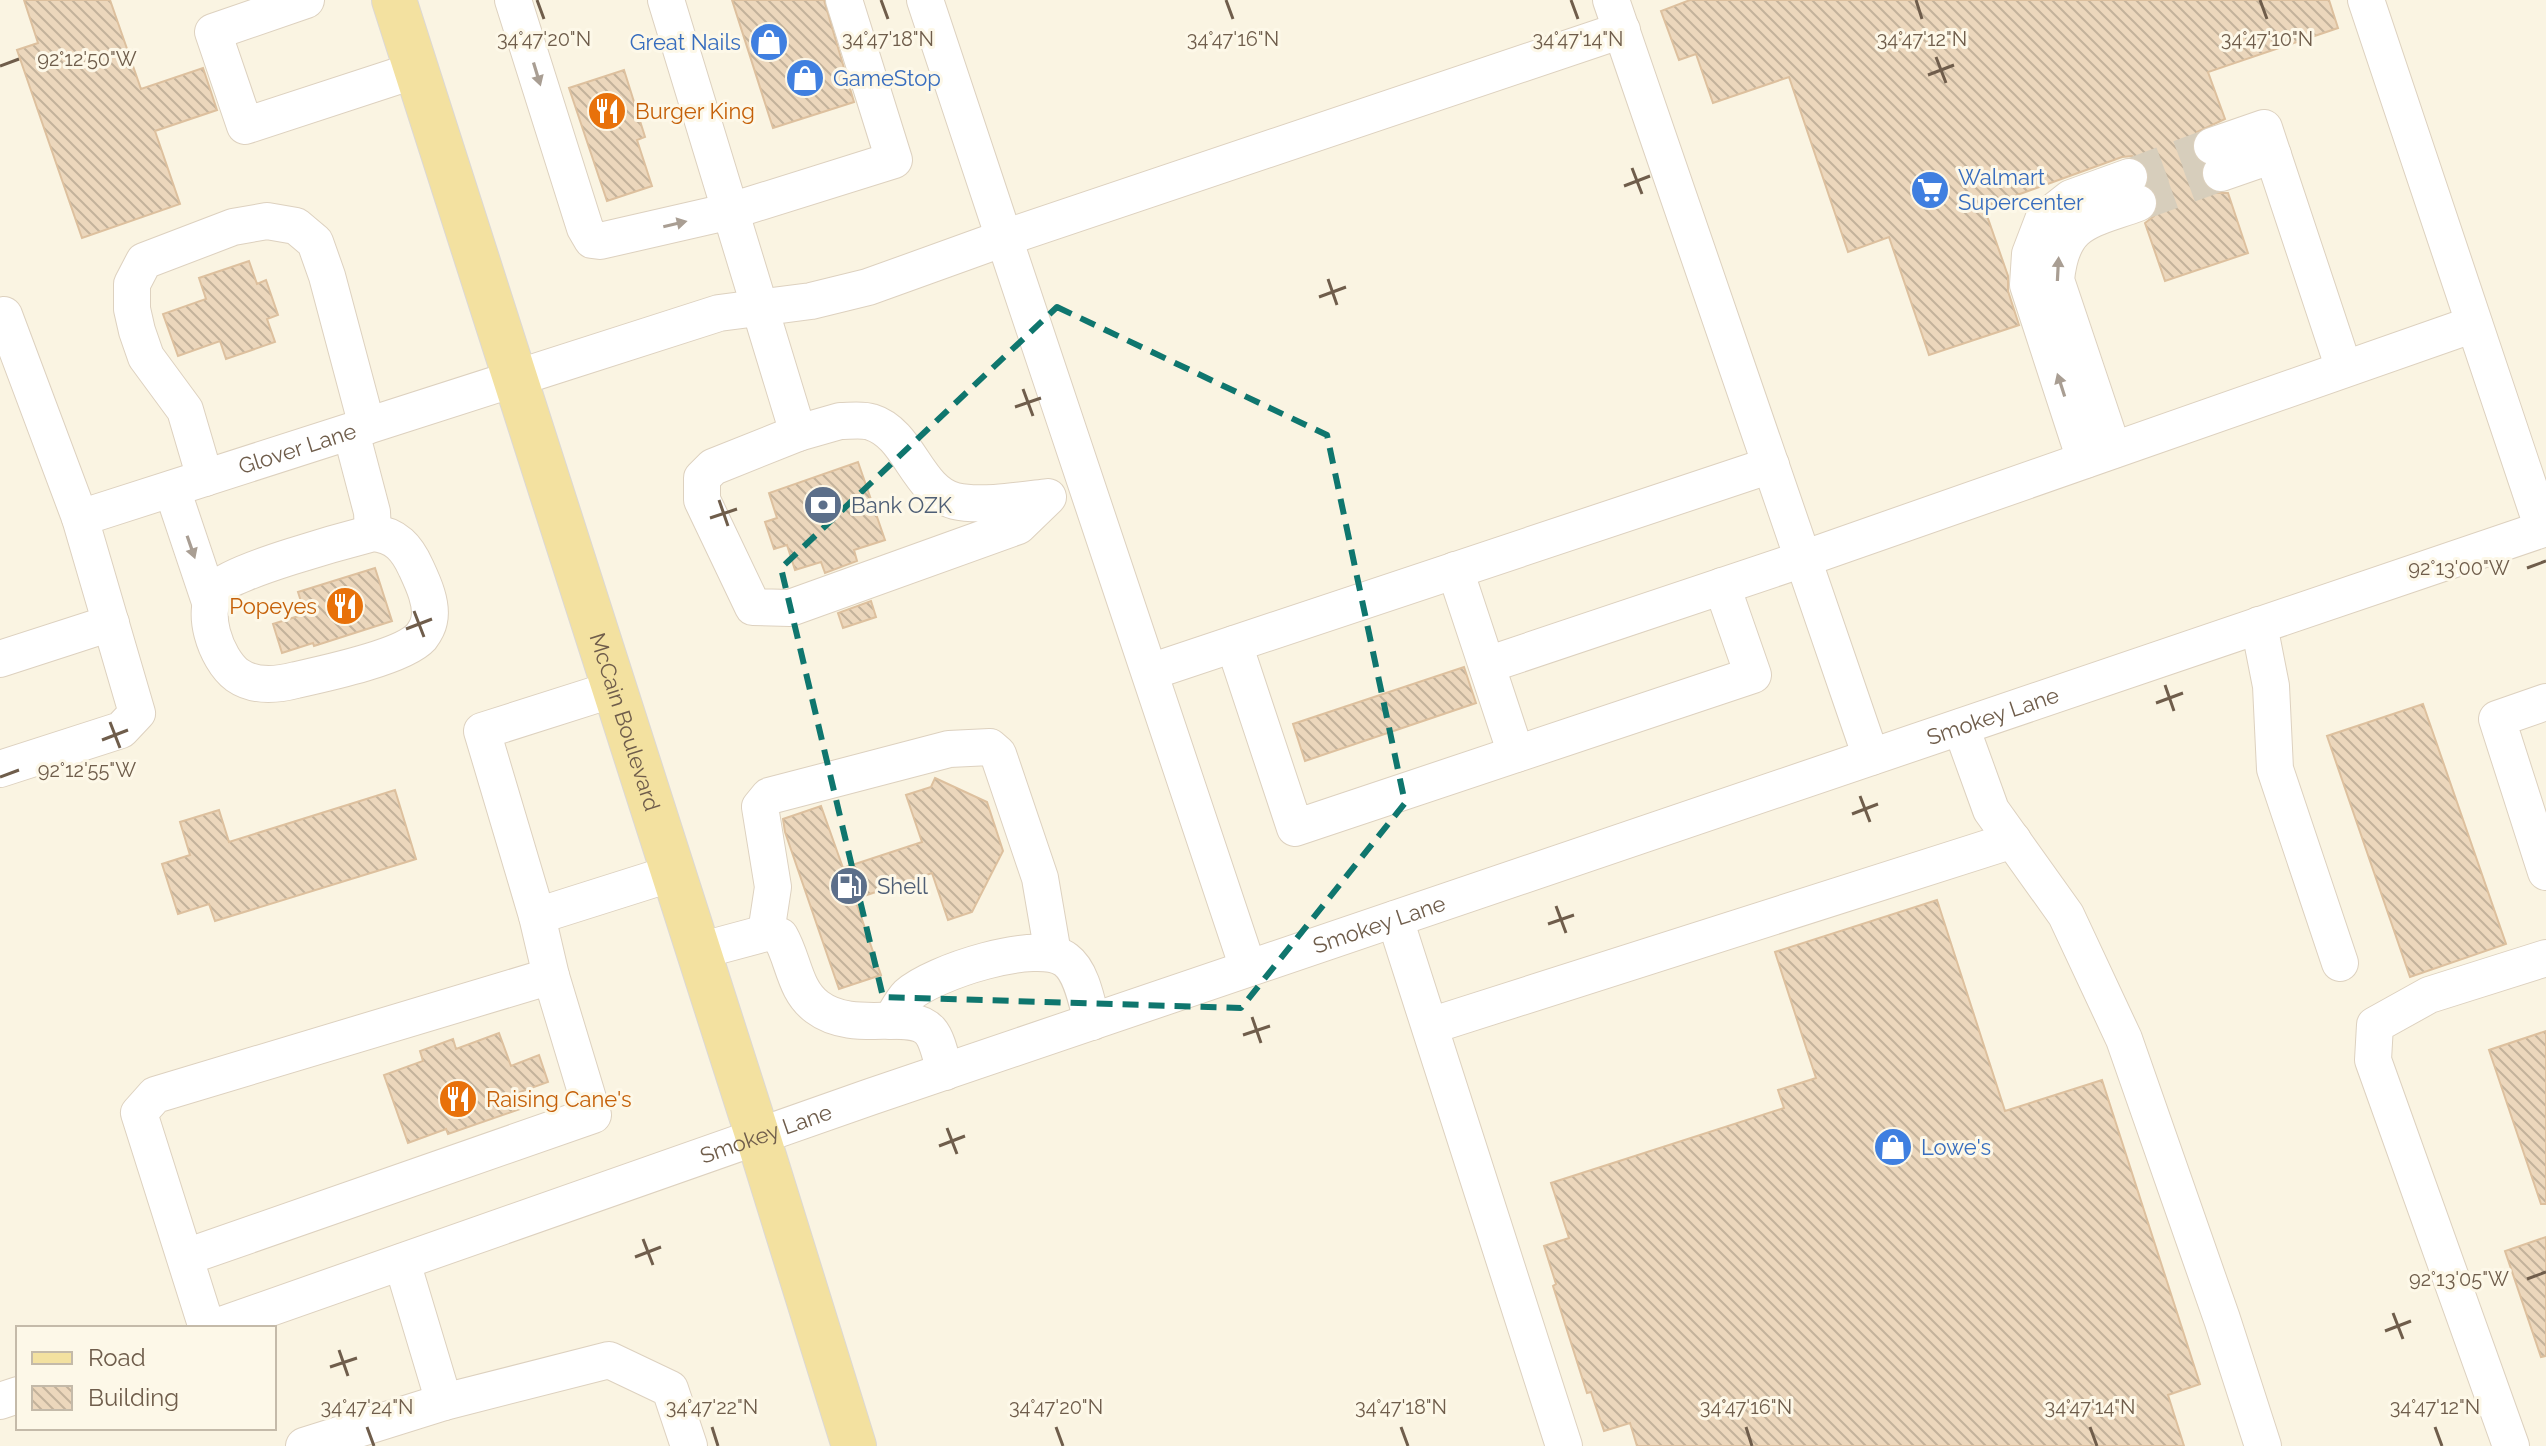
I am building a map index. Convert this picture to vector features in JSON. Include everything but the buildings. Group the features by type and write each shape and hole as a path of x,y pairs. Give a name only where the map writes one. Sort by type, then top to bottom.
{"main road":[{"name":"McCain Boulevard","path":"394,0 854,1446"}],"street":[{"path":"306,0 213,32 245,126 416,70"},
{"path":"513,0 585,228 592,240 600,241 731,211 894,160 844,0"},
{"path":"666,0 798,433"},
{"path":"925,0 1248,968"},
{"path":"2366,0 2545,528"},
{"path":"1617,15 1871,757"},
{"name":"Glover Lane","path":"80,518 719,313 811,301 868,287 1617,15"},
{"path":"2216,160 2269,142 2344,369"},
{"path":"2099,455 2028,285 2030,254 2043,220 2071,198 2134,190"},
{"path":"211,605 217,589 226,581 373,533 385,534 402,543 426,591 429,621 423,636 409,646 304,679 270,685 252,682 236,674 219,652 212,631 211,605 188,484 185,410 146,357 132,309 132,284 144,261 233,227 267,221 296,226 315,242 327,276 359,429 373,533"},
{"path":"0,317 4,315 80,518 137,713 121,730 0,769"},
{"path":"1487,665 1803,559 2474,324"},
{"path":"1048,497 1018,526 790,608 753,607 702,500 702,478 713,467 798,433 840,421 871,422 900,442 929,484 954,501 1008,502 1048,497 1086,484"},
{"path":"1150,672 1771,465"},
{"name":"Smokey Lane","path":"216,1326 1248,968 2545,528"},
{"path":"1455,570 1516,754"},
{"path":"1234,644 1295,828 1753,675 1722,586"},
{"path":"0,659 111,623"},
{"path":"2259,625 2271,686 2275,769 2340,963"},
{"path":"186,1257 593,1115 482,731 614,689"},
{"path":"2546,702 2497,719 2546,872"},
{"path":"1961,727 1991,810 2066,915 2124,1039 2263,1446"},
{"path":"766,933 773,887 760,807 769,796 949,749 990,747 998,754 1040,878 1053,954"},
{"path":"1430,1026 2013,840"},
{"path":"537,916 673,873"},
{"path":"1395,919 1564,1446"},
{"path":"699,951 766,933 780,936 787,947 801,989 815,1006 844,1021 909,1020 922,1024 933,1033 945,1072"},
{"path":"891,1021 908,996 952,973 985,960 1035,951 1065,959 1072,967 1092,1022"},
{"path":"2511,1446 2373,1060 2375,1025 2429,995 2546,958"},
{"path":"209,1326 139,1113 155,1095 551,976"},
{"path":"402,1262 444,1402"},
{"path":"304,1446 444,1402 609,1360 670,1389 689,1446"}],"highlighted area":[{"path":"1057,307 1327,435 1405,803 1241,1008 883,997 781,568"}],"tunnel":[{"path":"2129,177 2212,146"},
{"path":"2138,203 2221,173"}],"place":[{"name":"Great Nails","path":"769,42"},
{"name":"GameStop","path":"805,78"},
{"name":"Burger King","path":"607,111"},
{"name":"Walmart Supercenter","path":"1930,190"},
{"name":"Bank OZK","path":"823,505"},
{"name":"Popeyes","path":"345,606"},
{"name":"Shell","path":"849,886"},
{"name":"Raising Cane's","path":"458,1099"},
{"name":"Lowe's","path":"1893,1147"}]}
